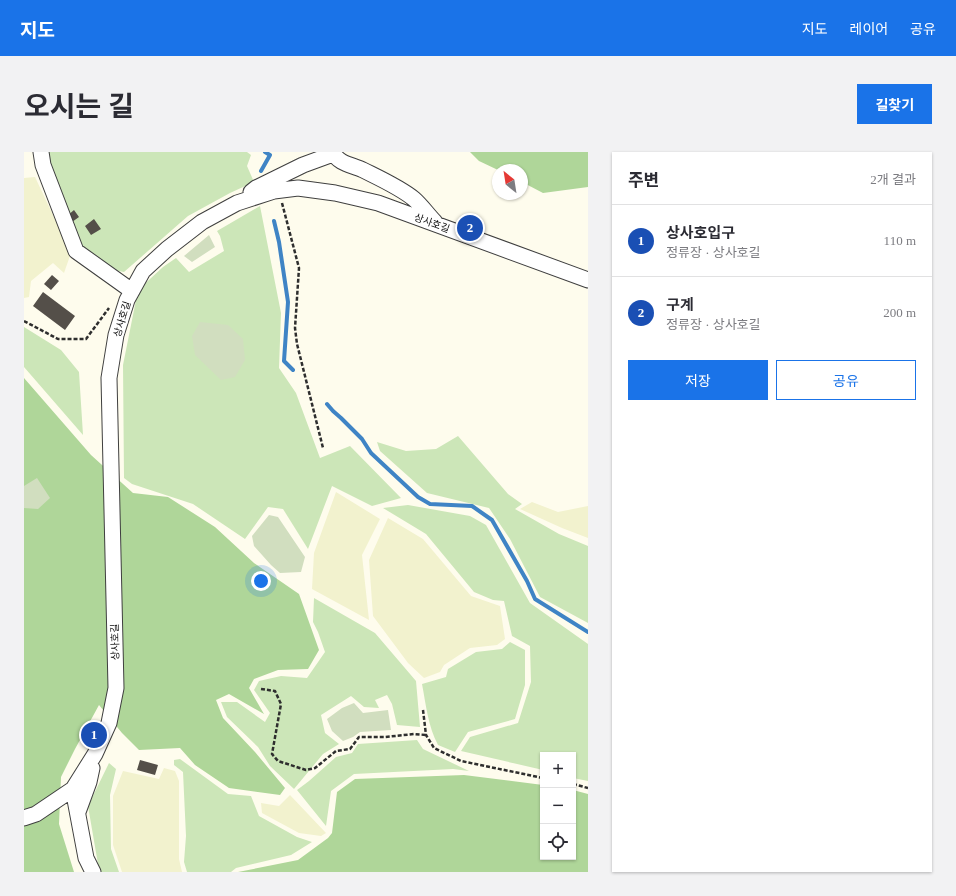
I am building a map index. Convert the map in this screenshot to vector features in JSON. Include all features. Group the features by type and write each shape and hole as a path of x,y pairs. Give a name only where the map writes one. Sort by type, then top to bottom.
{"street":[{"path":"41,152 43,165 76,251 132,291"},
{"path":"240,202 256,188 303,165 333,153 342,163 360,169 392,185 414,199 438,225"},
{"name":"상사호길","path":"24,818 36,814 73,789 94,756 109,723 116,688 109,378 116,336 127,300 143,271 167,249 202,222 216,214 240,202 274,191 298,188 335,193 378,203 588,280"},
{"path":"77,813 88,782 94,756"},
{"path":"73,789 86,858 93,872"},
{"path":"53,802 69,803 77,813"}],"path":[{"path":"278,191 299,268 295,328 296,344 323,448"},
{"path":"24,321 58,339 86,339 112,304"},
{"path":"262,689 275,691 281,704 272,754 278,761 306,770 315,768 336,751 350,749 359,737 385,737 414,734 426,735"},
{"path":"423,710 426,735 434,748 461,761 540,777"},
{"path":"576,785 588,788"}],"green space":[{"path":"46,152 247,152 251,155 247,166 254,182 230,193 188,216 124,272 113,270 79,247"},
{"path":"470,152 588,152 588,187 543,193 528,185 528,164 492,164 492,167 479,161"},
{"path":"35,177 71,253 64,273 53,263 31,281 29,297 24,298 24,178"},
{"path":"260,206 281,313 279,368 296,393 320,458 350,446 401,498 372,506 332,486 308,549 283,509 268,507 245,539 193,504 132,484 124,478 123,365 138,290 163,267 176,258 189,272 224,251 217,231"},
{"path":"209,235 215,247 192,262 184,256"},
{"path":"200,322 228,325 243,339 245,360 235,377 221,380 195,355 192,336"},
{"path":"24,327 61,350 79,372 83,435 24,367"},
{"path":"24,378 91,455 133,493 168,497 215,527 254,563 299,594 319,650 308,669 278,670 254,679 249,688 264,714 229,694 216,700 223,718 255,752 285,788 280,795 229,788 195,765 180,748 139,750 122,733 99,705 61,777 59,824 74,872 24,872"},
{"path":"458,436 508,494 522,504 515,509 559,534 588,546 588,623 540,597 510,539 489,508 427,493 380,451 377,442 406,451 436,449"},
{"path":"37,478 50,498 38,509 24,508 24,486"},
{"path":"336,492 380,519 362,555 369,620 312,589 314,553"},
{"path":"532,502 558,512 588,506 588,538 520,509"},
{"path":"408,505 470,516 486,525 530,603 588,644 588,781 576,779 576,752 540,752 540,769 461,751 470,737 518,723 531,682 530,646 512,636 504,601 493,600 474,592 426,534 383,508"},
{"path":"269,515 278,517 305,557 301,572 280,573 254,546 252,536"},
{"path":"388,518 423,539 471,596 500,606 505,639 497,645 470,648 444,665 440,672 424,678 408,663 373,616 369,560"},
{"path":"314,598 375,633 416,681 420,727 397,725 392,704 387,695 375,700 379,708 364,707 351,696 321,715 325,733 339,744 323,754 294,789 270,766 258,747 227,717 221,702 237,702 265,722 270,713 254,690 259,681 281,676 307,678 325,652 313,622"},
{"path":"510,642 525,650 525,685 515,719 468,732 455,752 438,745 426,708 422,684 446,677 448,669 476,652 502,649"},
{"path":"354,703 363,713 388,710 391,730 360,732 343,741 332,731 327,719 342,708"},
{"path":"417,740 423,749 469,771 453,769 354,774 331,791 326,826 297,790 336,757 352,753 358,744"},
{"path":"180,759 228,794 251,796 259,816 297,837 312,842 291,855 236,868 231,872 187,872 184,862 186,836 183,772 174,765 174,760"},
{"path":"109,763 116,769 110,795 111,849 119,872 101,872 99,870 88,806"},
{"path":"164,768 175,771 179,781 179,859 182,872 122,872 113,845 113,796 123,771 159,779"},
{"path":"464,775 540,785 540,860 576,860 576,791 588,794 588,872 238,872 298,860 328,838 332,833 337,792 355,779"},
{"path":"290,795 326,833 321,836 299,833 262,813 261,803 279,806"}],"building":[{"path":"74,210 79,217 72,222 67,216"},
{"path":"94,219 101,229 91,235 85,226"},
{"path":"52,275 59,281 51,290 44,284"},
{"path":"43,292 75,316 65,330 33,306"},
{"path":"140,760 158,765 155,775 137,770"}],"waterway":[{"path":"261,171 270,155 265,152"},
{"path":"274,221 279,242 288,302 284,361 293,370"},
{"path":"327,404 362,439 371,453 418,497 430,504 472,506 492,520 527,581 535,599 588,632"}],"place":[{"name":"구계","path":"470,228"},
{"name":"상사호입구","path":"94,735"}]}
